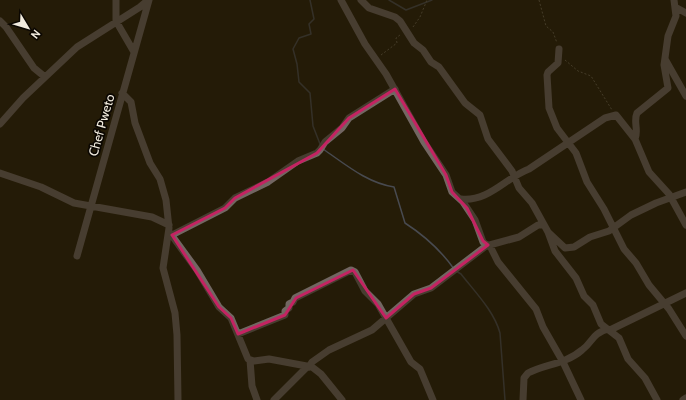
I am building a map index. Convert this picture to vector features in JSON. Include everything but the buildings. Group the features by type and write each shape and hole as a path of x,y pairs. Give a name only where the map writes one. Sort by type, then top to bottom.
{"street":[{"path":"0,124 45,77 78,46 149,0"},
{"name":"Chef Pweto","path":"77,256 149,0"},
{"path":"341,0 374,59 395,89 424,142 446,175 452,192 461,199 475,220 483,242 488,246 498,262 535,308 543,327 563,362 581,400"},
{"path":"360,0 369,8 395,17 400,21 414,42 423,50 431,62 439,67 465,103 480,116 488,139 512,171 513,177 519,188 532,203 548,232 555,251 576,278 584,296 593,305 601,324 619,338 628,359 645,378 657,400"},
{"path":"115,1 116,21 134,52"},
{"path":"675,3 686,13"},
{"path":"668,89 669,86 664,68 668,36 676,18 675,3"},
{"path":"0,21 6,27 34,68 45,77"},
{"path":"559,49 558,63 547,73 548,95 554,120 568,145 575,152 587,182 604,209 628,256 636,263 649,286 664,303 686,336"},
{"path":"665,59 683,85 686,96"},
{"path":"635,139 638,133 637,113 668,89 683,85"},
{"path":"170,230 225,208 235,198 268,182 298,161 317,153 324,142 342,128 349,118 395,89"},
{"path":"122,92 132,102 135,123 145,151 163,187 170,230 163,268 175,313 177,335 178,400"},
{"path":"461,199 469,200 487,195 519,172 529,169 568,145 605,118 616,115 635,139 649,172 664,187 686,225"},
{"path":"0,173 41,187 74,203 152,217 170,230 197,270 219,307 231,318 250,360 252,386 257,400"},
{"path":"548,232 557,238 561,244 569,248 574,247 590,237 609,231 613,227 656,203 686,192"},
{"path":"274,400 312,362 329,350 362,336 414,294 431,288 488,246 519,238 538,225 544,225"},
{"path":"238,334 285,315 285,311 289,308 289,304 294,302 294,299 351,270 354,272 365,291 373,301 377,303 411,362 420,369 433,400"},
{"path":"598,332 609,329 686,293"},
{"path":"523,400 525,376 530,372 563,362 582,351 598,332 601,324"},
{"path":"250,360 254,362 266,359 308,367 321,374 342,400"}],"path":[{"path":"539,0 546,26 553,32 564,58 574,68 592,76 616,115"}],"highlighted area":[{"path":"395,89 446,175 452,192 467,208 483,241 488,245 431,288 414,294 386,318 353,270 296,298 285,315 238,334 231,318 219,307 172,235 225,208 235,198 317,153 349,118"}],"waterway":[{"path":"310,0 314,19 309,24 311,34 299,38 293,49 297,64 299,82 310,93 313,126 320,144"},
{"path":"389,0 406,10 432,0"},
{"path":"323,149 365,177 384,185 394,187 405,223 432,243 454,269"},
{"path":"456,271 461,274 484,302 497,325 500,333 505,400"}]}
